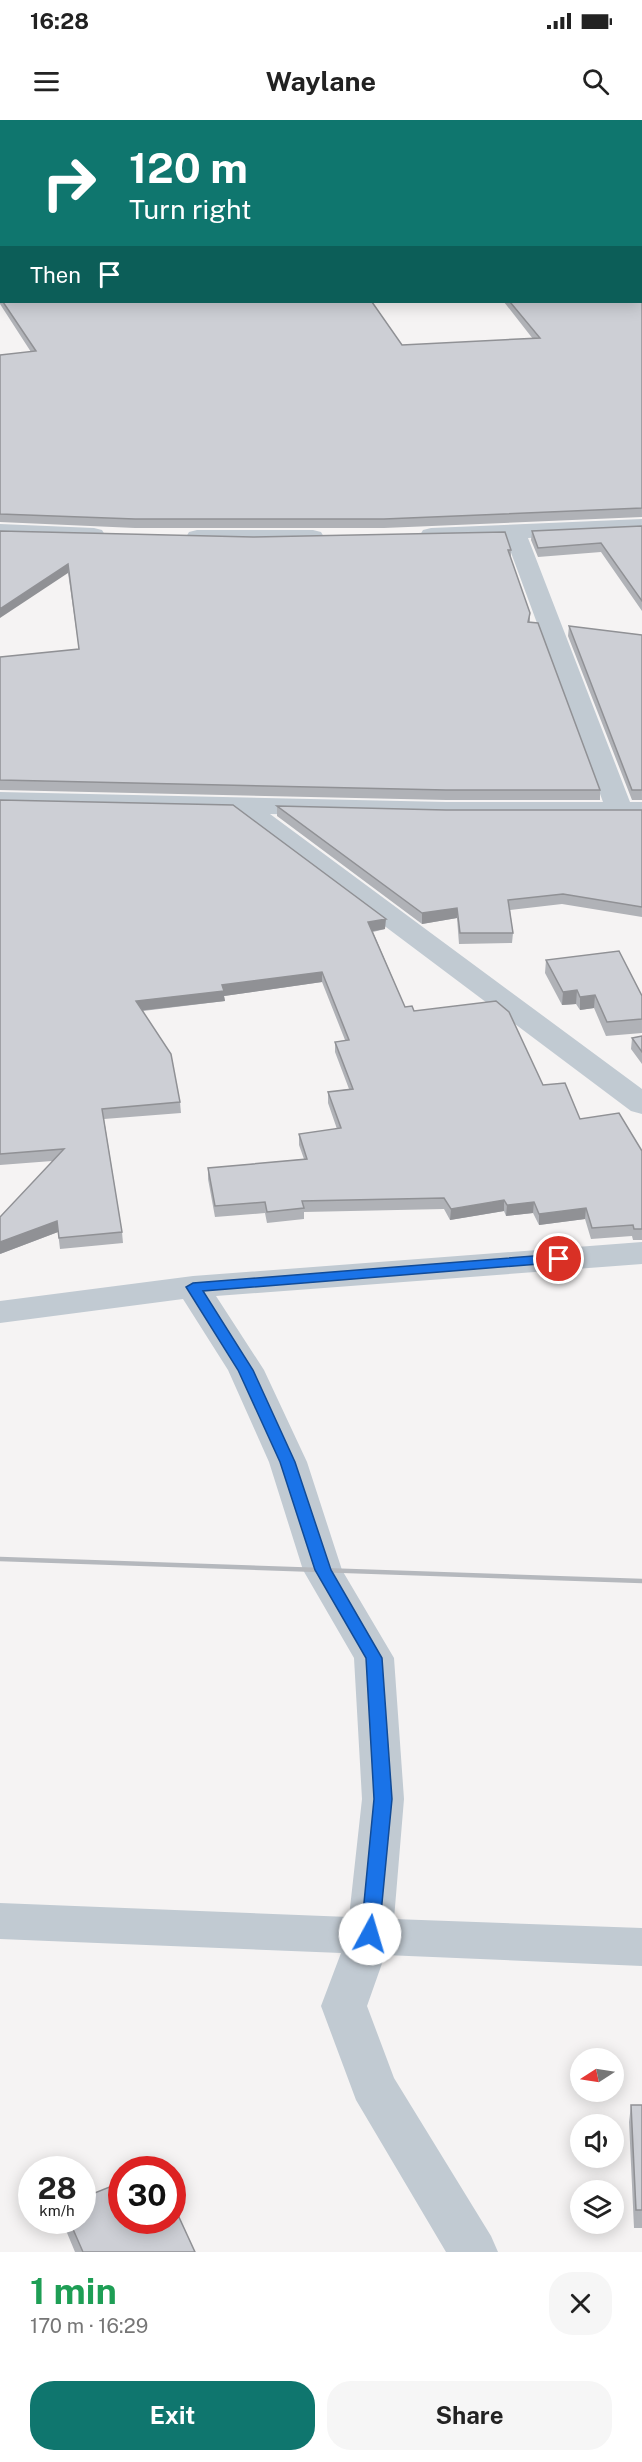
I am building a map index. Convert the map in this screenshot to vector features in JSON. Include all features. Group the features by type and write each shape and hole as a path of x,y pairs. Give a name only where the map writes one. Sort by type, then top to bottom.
{"street":[{"path":"407,536 642,526"},
{"path":"0,531 112,536"},
{"path":"0,800 446,810 631,810 514,531"},
{"path":"171,537 336,537"},
{"path":"240,805 642,1104"},
{"path":"0,1312 193,1287 642,1253"},
{"path":"193,1287 246,1370 288,1462 323,1570 374,1658 383,1799 370,1934 344,2007 373,2086 473,2252"},
{"path":"0,1921 370,1934 642,1947"}],"building":[{"path":"4,303 373,303 402,345 540,338 511,303 642,303 642,508 384,519 135,519 0,514 0,355 36,351"},
{"path":"642,526 642,601 601,543 538,548 532,531"},
{"path":"0,531 253,537 505,532 511,550 508,550 530,613 528,622 538,623 600,790 446,790 0,780 0,657 79,649 68,564 0,609"},
{"path":"569,626 642,635 642,790 632,790"},
{"path":"0,800 233,805 386,919 368,922 405,1007 412,1006 414,1011 496,1001 509,1012 543,1085 565,1083 580,1119 619,1113 642,1151 642,1229 634,1229 633,1225 592,1228 586,1208 539,1214 534,1202 507,1205 504,1200 451,1209 444,1198 302,1201 304,1208 267,1212 265,1202 215,1206 208,1168 307,1159 299,1134 341,1128 328,1092 353,1089 335,1042 349,1040 322,972 222,985 224,991 136,1001 171,1054 180,1102 102,1109 122,1232 59,1238 57,1221 0,1242 0,1217 64,1149 0,1154"},
{"path":"277,806 446,810 642,810 642,907 563,894 508,900 513,933 460,933 457,908 422,913"},
{"path":"619,951 642,996 642,1019 607,1022 595,995 580,997 577,990 563,992 546,960"},
{"path":"642,1036 642,1052 632,1038"},
{"path":"631,2105 642,2105 642,2210 636,2210"},
{"path":"108,2188 108,2234 186,2232 195,2252 83,2252 75,2234 96,2234 96,2192"}],"railway":[{"path":"0,1559 642,1581"}],"route":[{"path":"370,1934 383,1799 374,1658 323,1570 288,1462 246,1370 193,1287 559,1259"}]}
